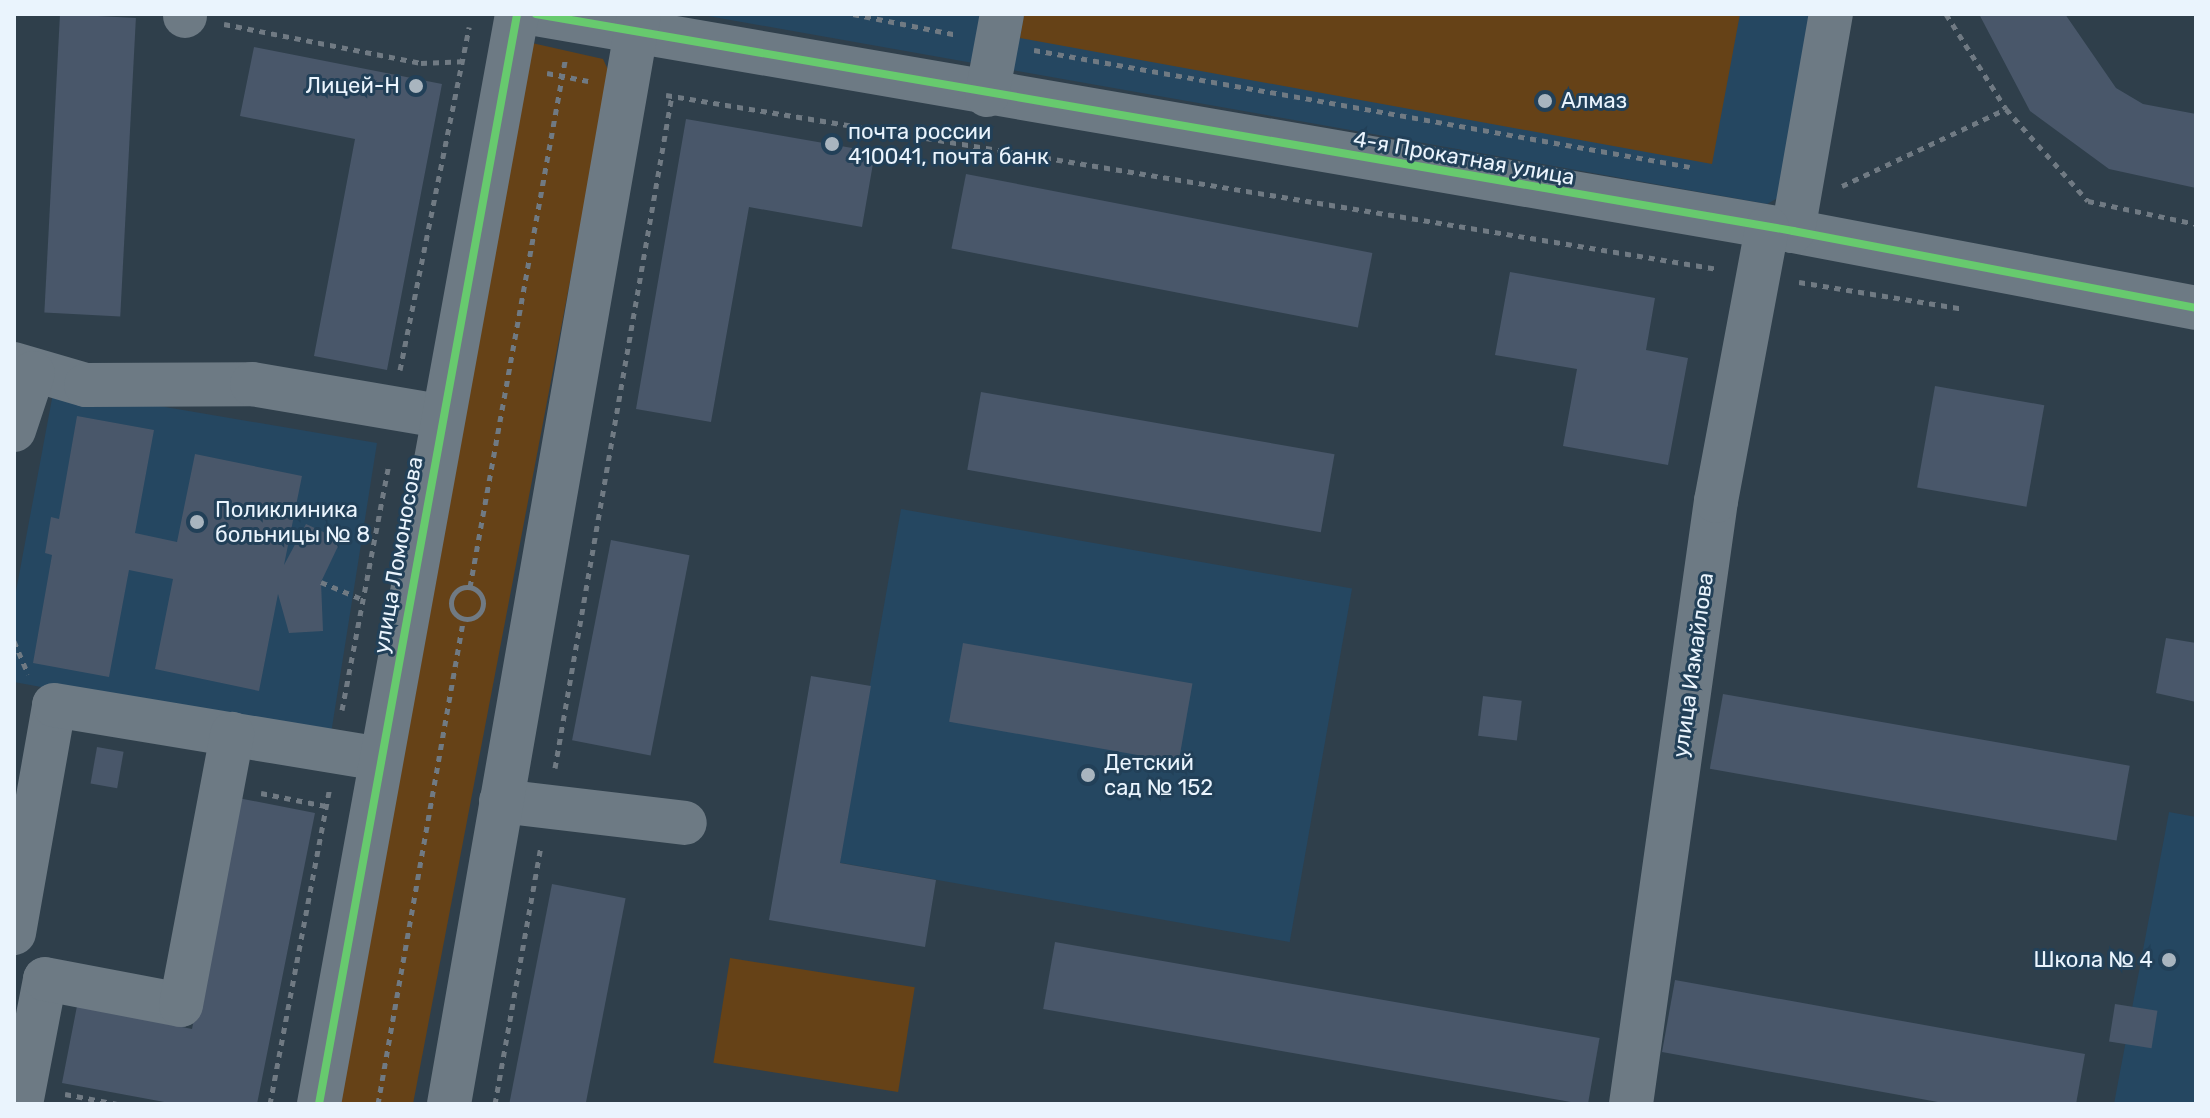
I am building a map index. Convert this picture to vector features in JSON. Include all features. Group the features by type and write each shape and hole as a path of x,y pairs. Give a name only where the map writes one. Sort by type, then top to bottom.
{"street":[{"name":"улица Ломоносова","path":"319,1104 440,416 517,14"},
{"name":"улица Измайлова","path":"1631,1104 1716,501 1758,275 1800,187 1831,14"},
{"name":"4-я Прокатная улица","path":"554,17 637,24 987,95 1780,229 2196,308"},
{"path":"449,1104 637,24"},
{"path":"987,95 999,29"},
{"path":"14,430 24,368 86,385 252,384 440,416"},
{"path":"14,933 54,705 381,759"},
{"path":"40,1099 45,979 181,1005 232,734"},
{"path":"501,801 548,804 685,823"}],"path":[{"path":"400,371 472,14"},
{"path":"853,14 999,29 1708,171"},
{"path":"1946,14 2006,109 2088,201 2196,224"},
{"path":"192,17 421,63 461,60"},
{"path":"464,618 482,606 470,587 554,17"},
{"path":"657,93 1758,275"},
{"path":"495,1104 672,95"},
{"path":"1800,187 1844,186 2006,109"},
{"path":"341,716 388,468"},
{"path":"321,582 363,600"},
{"path":"378,1104 464,618 451,600 470,587"},
{"path":"14,641 28,673"},
{"path":"223,785 326,806"},
{"path":"270,1104 331,785"},
{"path":"40,1099 117,1104"}],"shaded area":[{"path":"697,14 1817,14 1783,195 1767,204"},
{"name":"Алмаз","path":"1024,14 1740,14 1712,164 1020,38"},
{"path":"532,43 603,59 609,72 596,145 413,1104 340,1104"},
{"name":"Поликлиника больницы № 8","path":"54,388 377,443 330,740 14,682 14,602"},
{"name":"Детский сад № 152","path":"901,509 1352,589 1290,942 839,863"},
{"name":"Школа № 4","path":"2169,812 2196,817 2196,1104 2114,1104"},
{"path":"730,958 915,987 898,1092 713,1063"}],"building":[{"path":"60,14 136,18 120,317 44,313"},
{"path":"1979,14 2065,14 2116,88 2143,104 2196,114 2196,188 2109,169 2030,111"},
{"path":"254,47 442,84 387,370 314,356 355,139 240,116"},
{"path":"686,119 875,152 862,227 749,207 711,422 636,409"},
{"path":"966,174 1372,253 1358,328 951,249"},
{"path":"1510,272 1655,298 1646,350 1688,358 1668,465 1563,446 1577,369 1495,355"},
{"path":"1935,386 2044,405 2026,507 1917,487"},
{"path":"981,392 1335,454 1321,532 967,470"},
{"path":"77,416 154,430 135,533 177,542 195,454 302,476 284,565 306,524 341,540 321,582 323,631 289,633 278,594 259,691 155,669 173,579 129,570 109,677 33,663 52,555 45,553 51,517 59,519"},
{"path":"611,540 690,555 651,756 572,740"},
{"path":"2166,638 2196,643 2196,702 2156,693"},
{"path":"963,643 1192,683 1179,762 949,722"},
{"path":"811,676 871,686 840,863 936,880 925,947 769,920"},
{"path":"1723,694 2130,766 2117,841 1710,769"},
{"path":"1483,696 1522,701 1517,740 1478,736"},
{"path":"97,747 124,752 117,788 91,783"},
{"path":"238,798 315,813 257,1104 175,1104 62,1083 77,1006 192,1029"},
{"path":"552,884 626,898 586,1104 509,1104"},
{"path":"1055,942 1600,1038 1588,1104 1582,1104 1043,1009"},
{"path":"1675,980 2085,1054 2076,1104 1949,1104 1662,1052"},
{"path":"2115,1004 2157,1011 2152,1048 2109,1042"}],"cycle path":[{"path":"319,1104 517,14"},
{"path":"536,14 1793,231 2196,308"}],"place":[{"name":"Лицей-Н","path":"416,86"},
{"name":"Алмаз","path":"1545,101"},
{"name":"почта россии 410041, почта банк","path":"832,144"},
{"name":"Поликлиника больницы № 8","path":"197,522"},
{"name":"Детский сад № 152","path":"1088,775"},
{"name":"Школа № 4","path":"2169,960"}]}
